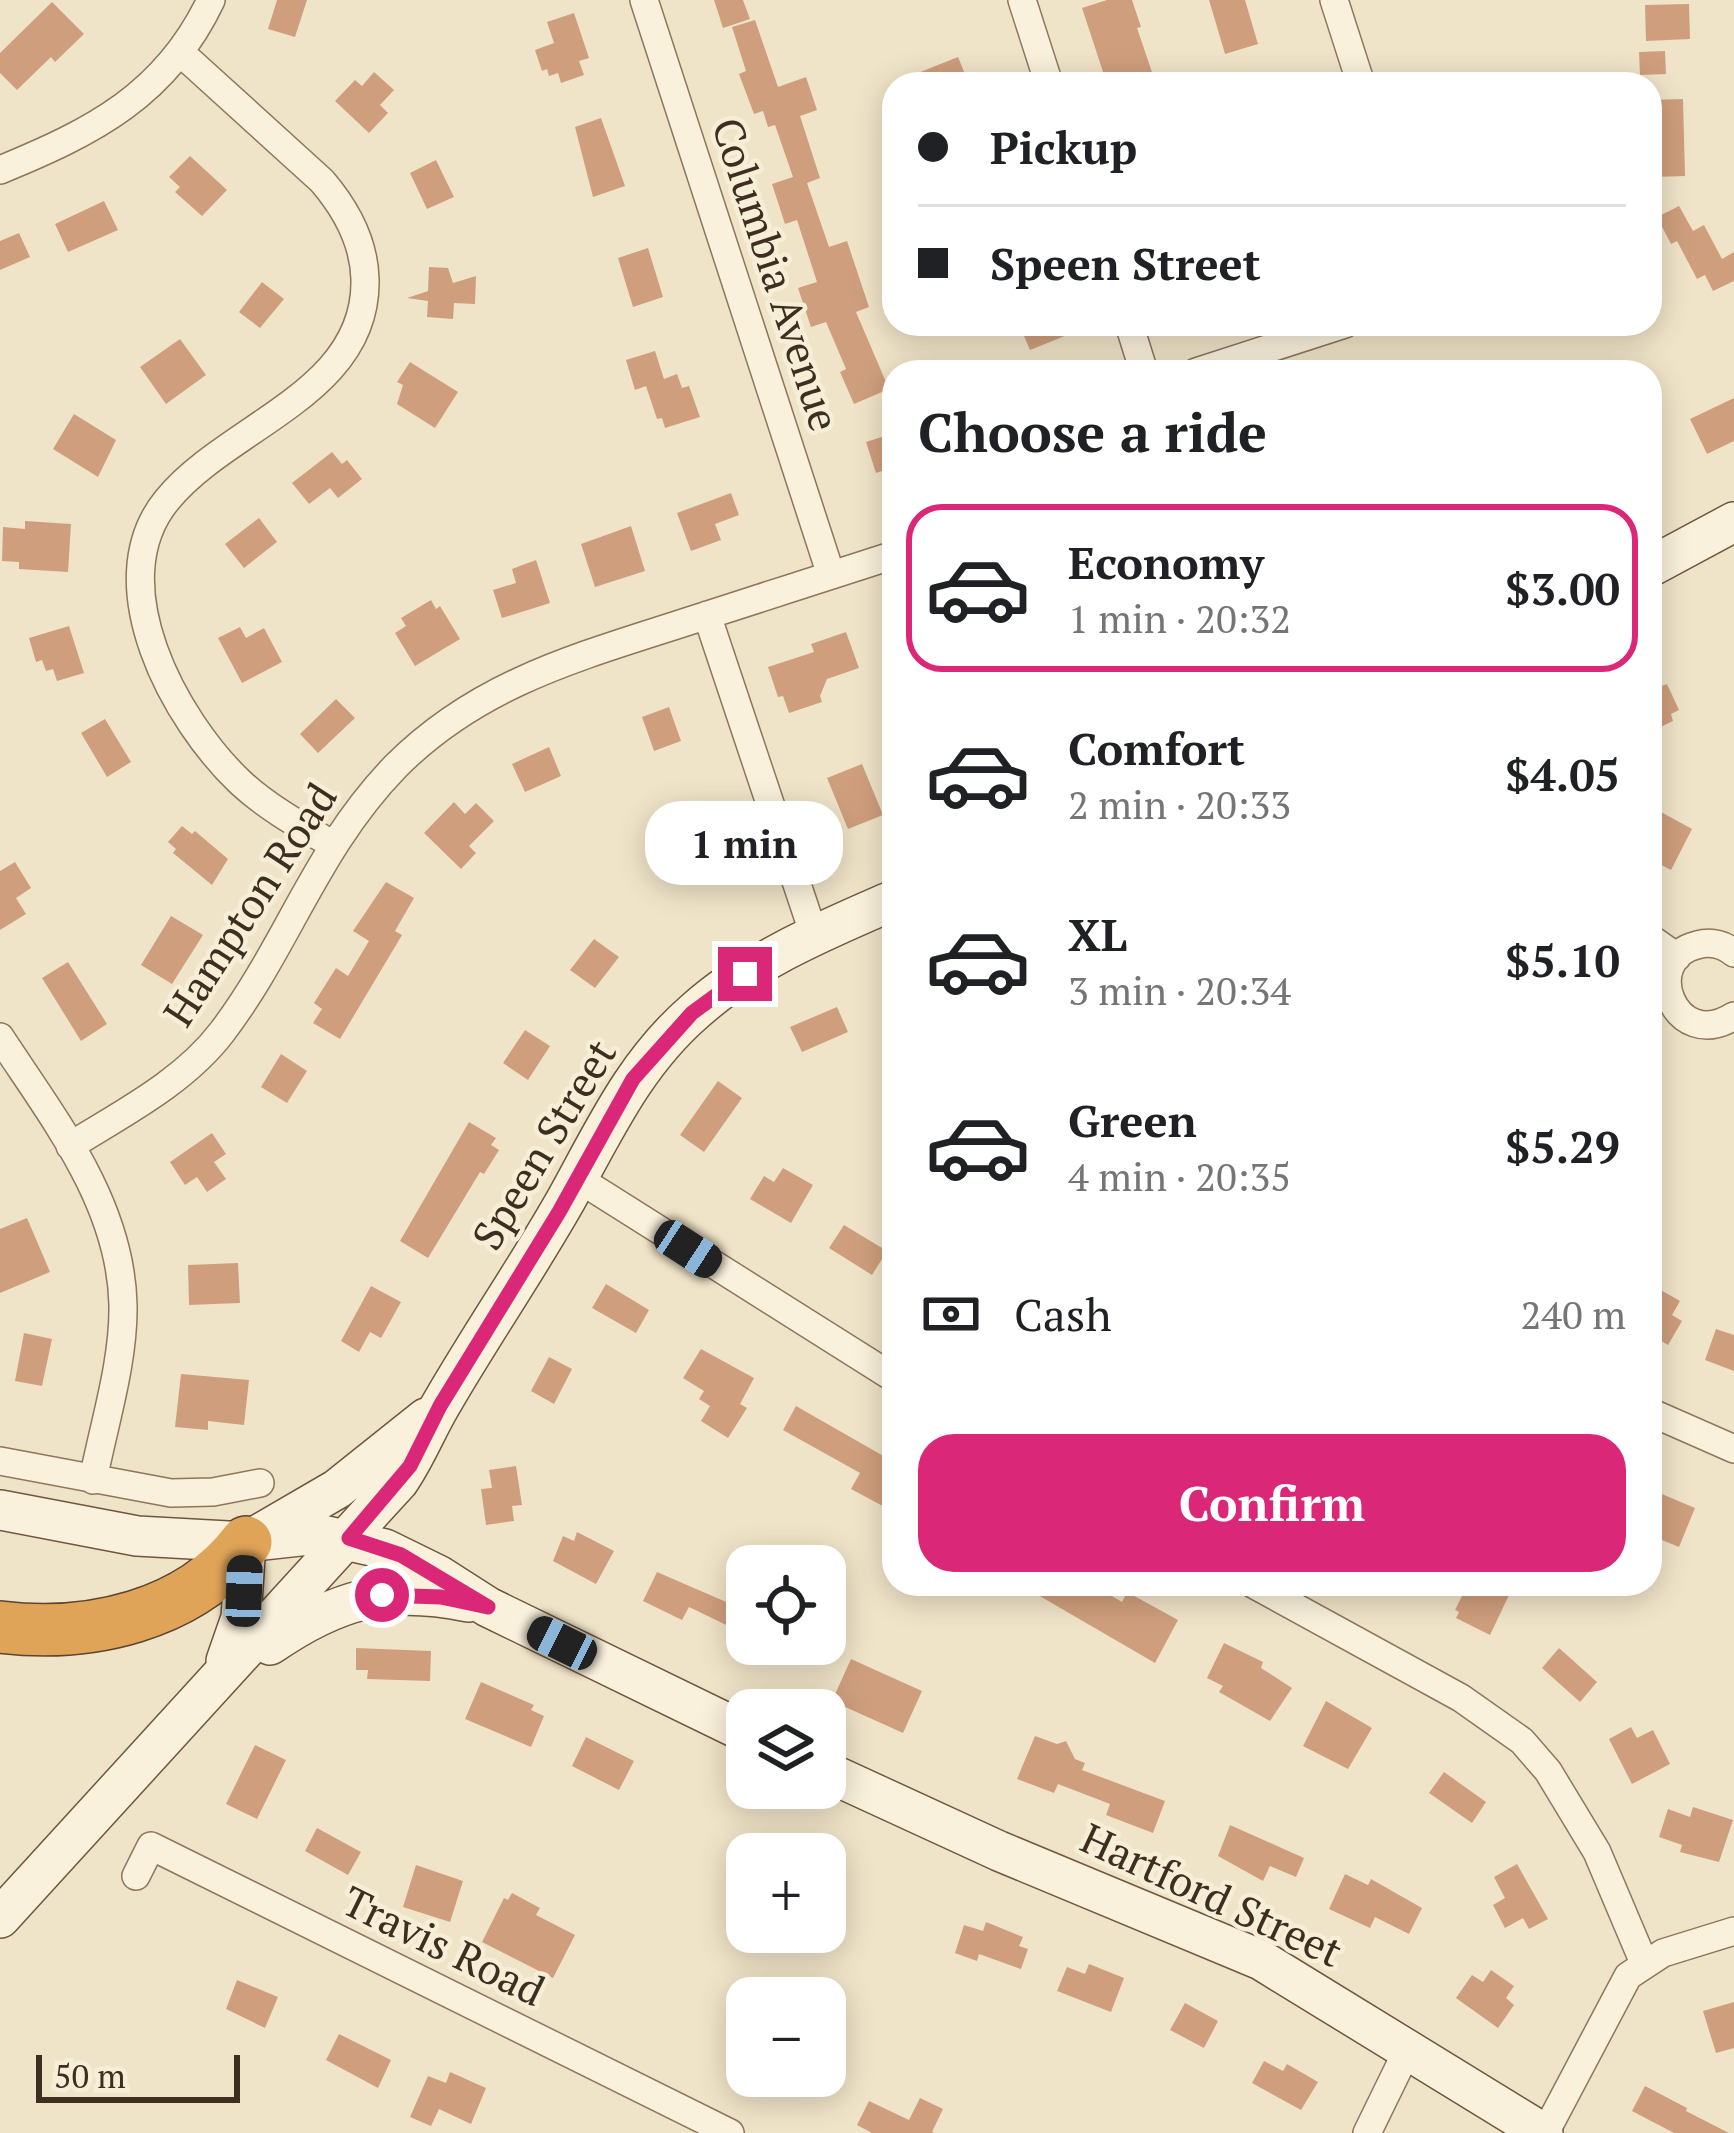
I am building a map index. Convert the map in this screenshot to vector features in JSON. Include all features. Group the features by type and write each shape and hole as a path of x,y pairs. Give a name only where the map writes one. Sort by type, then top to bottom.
{"highway":[{"path":"0,1627 79,1628 135,1616 202,1586 246,1542"}],"street":[{"path":"0,170 102,123 159,78 181,53 211,0"},
{"name":"Columbia Avenue","path":"644,0 831,575"},
{"path":"1022,0 1045,72"},
{"path":"1334,0 1357,72"},
{"path":"181,53 322,181 341,204 364,264 365,295 360,322 332,368 202,466 164,504 150,525 142,554 144,611 162,671 180,706 219,759 268,804 332,844"},
{"path":"1233,360 1308,336"},
{"path":"1662,561 1734,522"},
{"name":"Hampton Road","path":"70,1146 175,1078 222,1033 332,844 396,767 473,703 576,658 882,559"},
{"path":"707,616 814,935"},
{"name":"Speen Street","path":"0,1918 399,1481 621,1096 668,1036 732,982 814,935 882,905"},
{"path":"1734,953 1702,943 1677,957 1667,982 1674,1009 1698,1024 1720,1024 1734,1016"},
{"path":"1662,946 1677,957"},
{"path":"0,1037 70,1146 103,1211 113,1243 123,1303 120,1343 94,1480"},
{"path":"577,1178 882,1370"},
{"name":"Speen Street","path":"246,1542 337,1490 440,1406"},
{"path":"1662,1417 1734,1449"},
{"path":"0,1461 184,1494 260,1483"},
{"path":"0,1510 137,1536 246,1542 299,1533 349,1538 401,1555 488,1607 726,1723"},
{"path":"212,1687 238,1631 246,1542"},
{"path":"212,1687 289,1632 342,1604 382,1595 425,1595 488,1607"},
{"path":"1275,1596 1462,1698 1522,1741 1548,1771 1597,1852 1644,1963"},
{"name":"Hartford Street","path":"846,1781 1261,1960 1545,2133"},
{"name":"Travis Road","path":"136,1876 151,1846 730,2133"},
{"path":"1545,2133 1619,1989 1644,1963 1734,1931"},
{"path":"1366,2133 1408,2049"}],"building":[{"path":"277,0 307,0 295,37 268,29"},
{"path":"714,0 743,0 750,19 723,28"},
{"path":"1107,0 1132,0 1152,72 1103,72 1082,8"},
{"path":"1209,0 1245,0 1258,44 1225,54"},
{"path":"52,2 84,34 17,90 0,73 0,53"},
{"path":"1689,4 1690,39 1646,41 1645,5"},
{"path":"574,13 589,58 579,61 584,75 561,83 558,73 549,76 547,69 542,71 535,50 554,43 547,22"},
{"path":"755,20 778,87 806,77 817,110 800,116 820,178 807,183 829,247 847,241 869,307 856,312 882,373 882,392 854,404 840,372 846,369 826,322 811,327 798,288 817,282 797,220 785,224 772,184 793,177 775,125 768,127 763,111 754,114 739,74 746,71 732,27"},
{"path":"1665,51 1666,74 1640,72 1639,52"},
{"path":"958,57 964,72 920,72"},
{"path":"374,72 394,90 380,105 388,113 369,133 335,101 355,80 362,86"},
{"path":"1683,99 1685,176 1662,177 1662,100"},
{"path":"601,118 625,186 593,197 575,127"},
{"path":"190,156 227,190 202,216 175,192 180,187 169,177"},
{"path":"436,160 454,197 427,209 410,173"},
{"path":"104,201 118,230 68,252 55,224"},
{"path":"1679,206 1693,231 1704,225 1722,259 1734,252 1734,281 1713,291 1705,275 1697,279 1677,241 1671,244 1662,214"},
{"path":"19,233 30,257 0,270 0,241"},
{"path":"648,248 663,297 633,307 618,258"},
{"path":"429,267 448,268 453,283 476,276 475,304 454,303 453,319 427,317 428,301 407,298 428,291"},
{"path":"262,282 284,299 260,328 239,312"},
{"path":"1024,336 1065,336 1030,350"},
{"path":"180,339 206,375 166,404 140,367"},
{"path":"655,351 664,379 677,374 682,388 689,386 700,417 665,428 646,386 635,390 626,360"},
{"path":"410,362 458,392 435,428 397,404 403,385 397,382"},
{"path":"1734,398 1734,441 1707,454 1690,419"},
{"path":"74,414 116,440 98,477 53,449"},
{"path":"882,437 882,471 876,473 866,442"},
{"path":"332,452 342,464 347,460 362,479 338,498 330,488 309,504 292,483"},
{"path":"731,493 739,515 715,524 721,540 691,551 677,513"},
{"path":"259,518 277,542 244,568 225,544"},
{"path":"25,521 71,524 68,572 19,569 19,562 2,561 3,527 25,529"},
{"path":"631,526 645,571 595,587 581,544"},
{"path":"536,560 550,603 502,618 493,590 516,583 512,569"},
{"path":"431,600 436,609 440,606 460,639 415,666 395,633 406,626 401,618"},
{"path":"69,626 84,673 57,681 53,669 46,671 42,660 36,662 29,638"},
{"path":"240,627 246,638 264,628 282,662 242,683 218,638"},
{"path":"846,632 859,668 827,679 822,702 789,713 768,667 814,652 811,644"},
{"path":"1667,684 1679,710 1671,714 1673,721 1662,726 1662,686"},
{"path":"336,699 355,718 318,753 300,734"},
{"path":"669,707 681,741 654,751 642,717"},
{"path":"105,719 131,762 107,777 81,733"},
{"path":"549,747 561,776 525,792 512,764"},
{"path":"862,764 882,815 848,829 827,778"},
{"path":"454,802 465,814 476,803 494,821 469,846 476,853 461,869 424,833"},
{"path":"1662,813 1692,829 1671,870 1662,865"},
{"path":"706,819 722,867 675,883 664,848 685,841 680,828"},
{"path":"182,826 228,859 212,885 173,853 176,849 168,842"},
{"path":"15,862 31,888 16,898 26,914 0,930 0,871"},
{"path":"386,882 414,898 395,931 402,935 340,1039 313,1023 322,1009 314,1003 336,968 348,976 369,941 353,931"},
{"path":"171,916 203,935 172,984 141,965"},
{"path":"594,939 619,957 595,988 570,970"},
{"path":"68,962 107,1024 81,1041 42,978"},
{"path":"837,1007 848,1032 802,1052 790,1027"},
{"path":"525,1030 550,1046 528,1080 503,1063"},
{"path":"281,1054 307,1071 287,1103 261,1087"},
{"path":"718,1081 742,1098 704,1152 680,1135"},
{"path":"469,1122 496,1138 491,1145 499,1150 484,1174 480,1172 428,1258 400,1241"},
{"path":"212,1133 226,1154 214,1162 226,1179 207,1192 197,1177 185,1185 170,1162"},
{"path":"783,1168 813,1185 791,1223 750,1199 764,1176 774,1182"},
{"path":"27,1218 50,1272 0,1293 0,1229"},
{"path":"844,1225 882,1248 882,1259 872,1275 829,1248"},
{"path":"238,1263 240,1303 189,1305 188,1265"},
{"path":"606,1284 649,1310 636,1333 592,1308"},
{"path":"371,1286 401,1302 381,1338 370,1332 359,1352 341,1341"},
{"path":"1662,1291 1680,1301 1672,1315 1682,1321 1668,1345 1662,1341"},
{"path":"1716,1329 1734,1335 1734,1371 1705,1360"},
{"path":"24,1333 52,1339 42,1386 15,1381"},
{"path":"701,1349 754,1378 740,1404 747,1408 728,1438 701,1421 710,1406 699,1399 704,1391 683,1378"},
{"path":"549,1357 572,1369 554,1404 531,1391"},
{"path":"181,1374 249,1380 244,1425 208,1421 208,1430 175,1427"},
{"path":"796,1406 882,1455 882,1506 851,1489 860,1473 783,1430"},
{"path":"516,1466 522,1505 512,1506 514,1521 486,1525 481,1489 492,1488 489,1470"},
{"path":"1662,1494 1695,1508 1679,1547 1662,1540"},
{"path":"577,1532 614,1551 596,1584 553,1561 563,1536 574,1541"},
{"path":"657,1572 726,1602 726,1625 689,1607 682,1620 643,1601"},
{"path":"1040,1596 1112,1596 1122,1602 1125,1596 1134,1596 1178,1620 1155,1663"},
{"path":"1462,1596 1509,1596 1490,1635 1456,1618 1459,1612 1455,1610"},
{"path":"1224,1643 1263,1662 1261,1668 1292,1688 1270,1721 1219,1692 1223,1686 1207,1678"},
{"path":"356,1648 431,1651 430,1681 367,1679 368,1670 356,1670"},
{"path":"1559,1648 1597,1682 1580,1702 1542,1668"},
{"path":"851,1659 922,1691 903,1733 846,1707 846,1689 837,1689"},
{"path":"481,1682 534,1705 531,1710 544,1716 531,1747 465,1719"},
{"path":"1326,1701 1372,1728 1348,1769 1303,1746"},
{"path":"1631,1727 1637,1738 1653,1730 1670,1764 1632,1784 1609,1739"},
{"path":"1035,1736 1057,1744 1066,1741 1075,1759 1085,1763 1082,1770 1165,1801 1153,1833 1106,1815 1110,1804 1058,1784 1054,1793 1017,1779"},
{"path":"586,1737 634,1761 619,1790 572,1766"},
{"path":"255,1745 286,1760 257,1819 226,1804"},
{"path":"1444,1772 1486,1802 1472,1823 1429,1793"},
{"path":"1693,1807 1733,1820 1719,1862 1680,1852 1682,1845 1659,1837 1668,1809 1690,1817"},
{"path":"1230,1825 1304,1858 1296,1877 1270,1866 1263,1881 1218,1856"},
{"path":"317,1828 361,1852 348,1875 305,1851"},
{"path":"1517,1864 1548,1919 1529,1929 1523,1918 1505,1928 1493,1905 1505,1898 1494,1877"},
{"path":"416,1865 463,1881 450,1922 403,1907"},
{"path":"1345,1874 1368,1885 1371,1879 1422,1908 1409,1934 1375,1917 1370,1928 1329,1909"},
{"path":"512,1893 540,1908 536,1915 575,1935 553,1978 482,1942 504,1898 508,1900"},
{"path":"986,1922 1023,1937 1019,1946 1028,1949 1021,1969 979,1954 977,1961 955,1953 964,1925 983,1931"},
{"path":"1089,1964 1124,1978 1111,2012 1057,1991 1067,1967 1085,1974"},
{"path":"1491,1970 1514,1986 1506,1998 1514,2005 1498,2028 1456,1998 1472,1975 1483,1982"},
{"path":"237,1980 278,1997 265,2028 226,2009"},
{"path":"1734,2002 1734,2048 1716,2053 1703,2011"},
{"path":"1185,2003 1218,2021 1204,2048 1170,2030"},
{"path":"339,2034 391,2060 378,2088 326,2060"},
{"path":"1264,2061 1283,2071 1287,2064 1318,2082 1301,2110 1252,2083"},
{"path":"450,2072 486,2088 471,2124 439,2109 431,2126 410,2117 428,2076 446,2083"},
{"path":"1645,2086 1729,2133 1674,2133 1632,2111"},
{"path":"920,2098 943,2109 935,2133 872,2133 857,2125 869,2101 909,2120"}],"route":[{"path":"382,1595 425,1595 488,1607 401,1555 349,1538 410,1466 440,1406 559,1212 633,1079 692,1013 745,974"}]}
